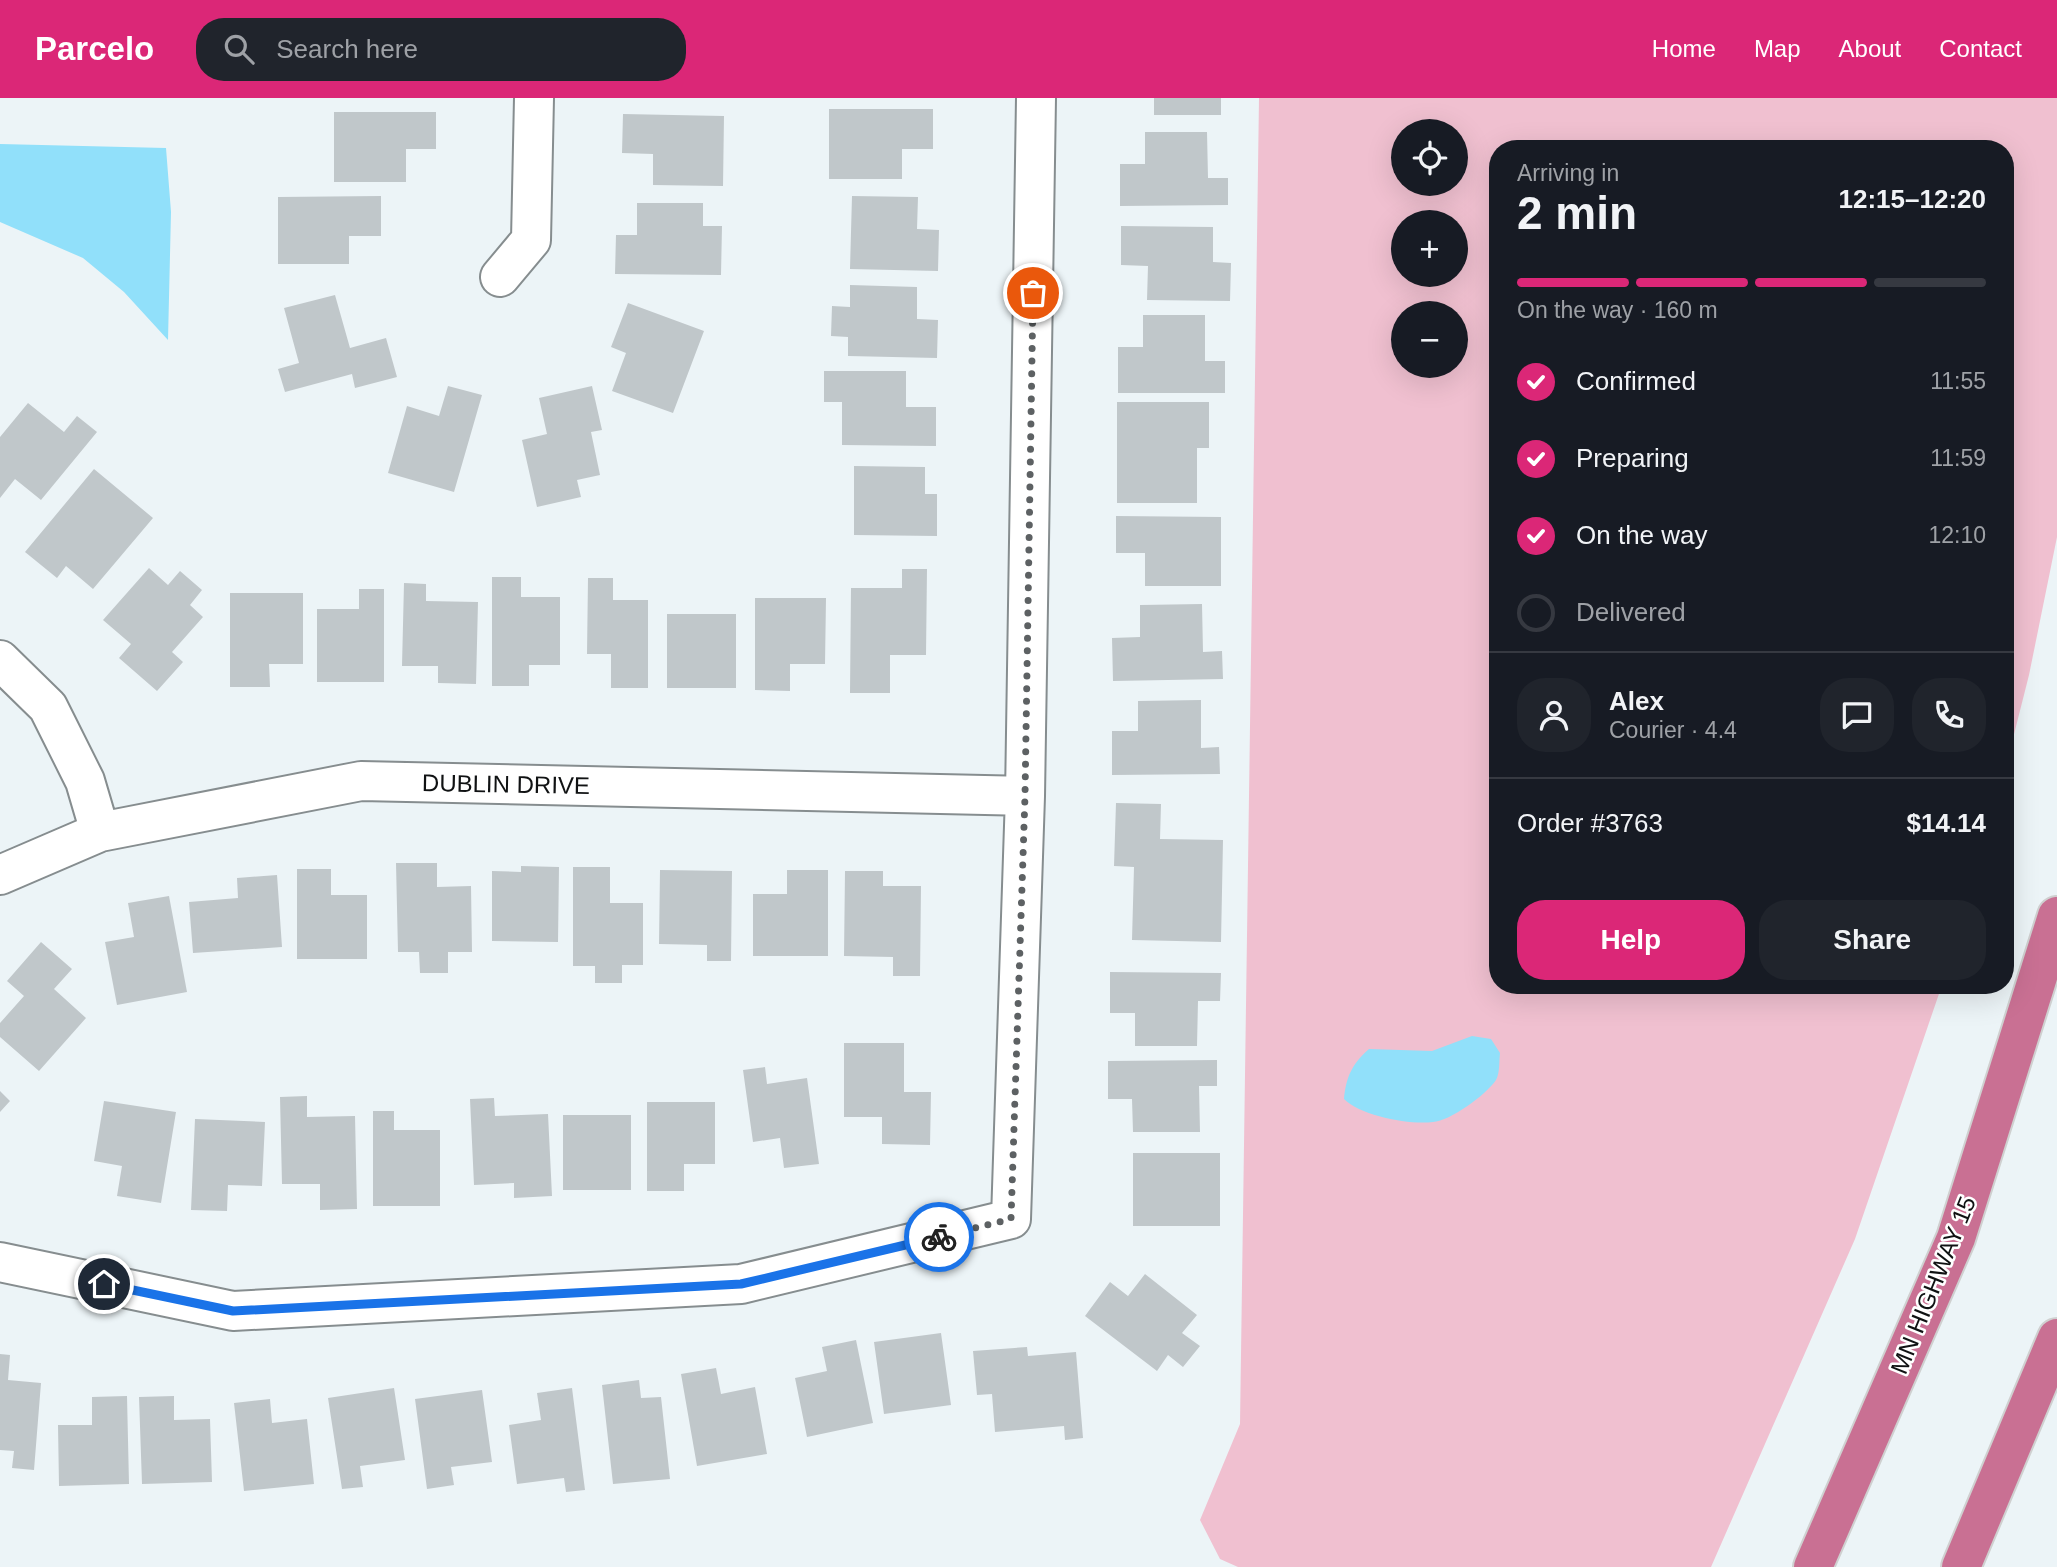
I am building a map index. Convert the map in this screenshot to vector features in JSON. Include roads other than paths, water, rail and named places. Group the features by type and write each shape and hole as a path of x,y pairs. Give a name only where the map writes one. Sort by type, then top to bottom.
{"highway":[{"name":"MN HIGHWAY 15","path":"1813,1567 1956,1238 2057,916"},
{"path":"1961,1567 2057,1338"}],"street":[{"path":"500,277 531,240 534,98"},
{"path":"0,1262 233,1311 741,1284 1011,1219 1025,796 1036,98"},
{"path":"0,660 48,707 85,781 100,832"},
{"name":"DUBLIN DRIVE","path":"0,874 100,832 361,781 1025,796"}],"water":[{"path":"0,144 166,148 171,212 168,340 124,292 83,258 0,222"},
{"path":"1472,1036 1491,1039 1500,1053 1499,1070 1491,1086 1476,1100 1449,1117 1423,1123 1399,1121 1373,1115 1344,1099 1351,1071 1369,1049 1432,1051"}]}
